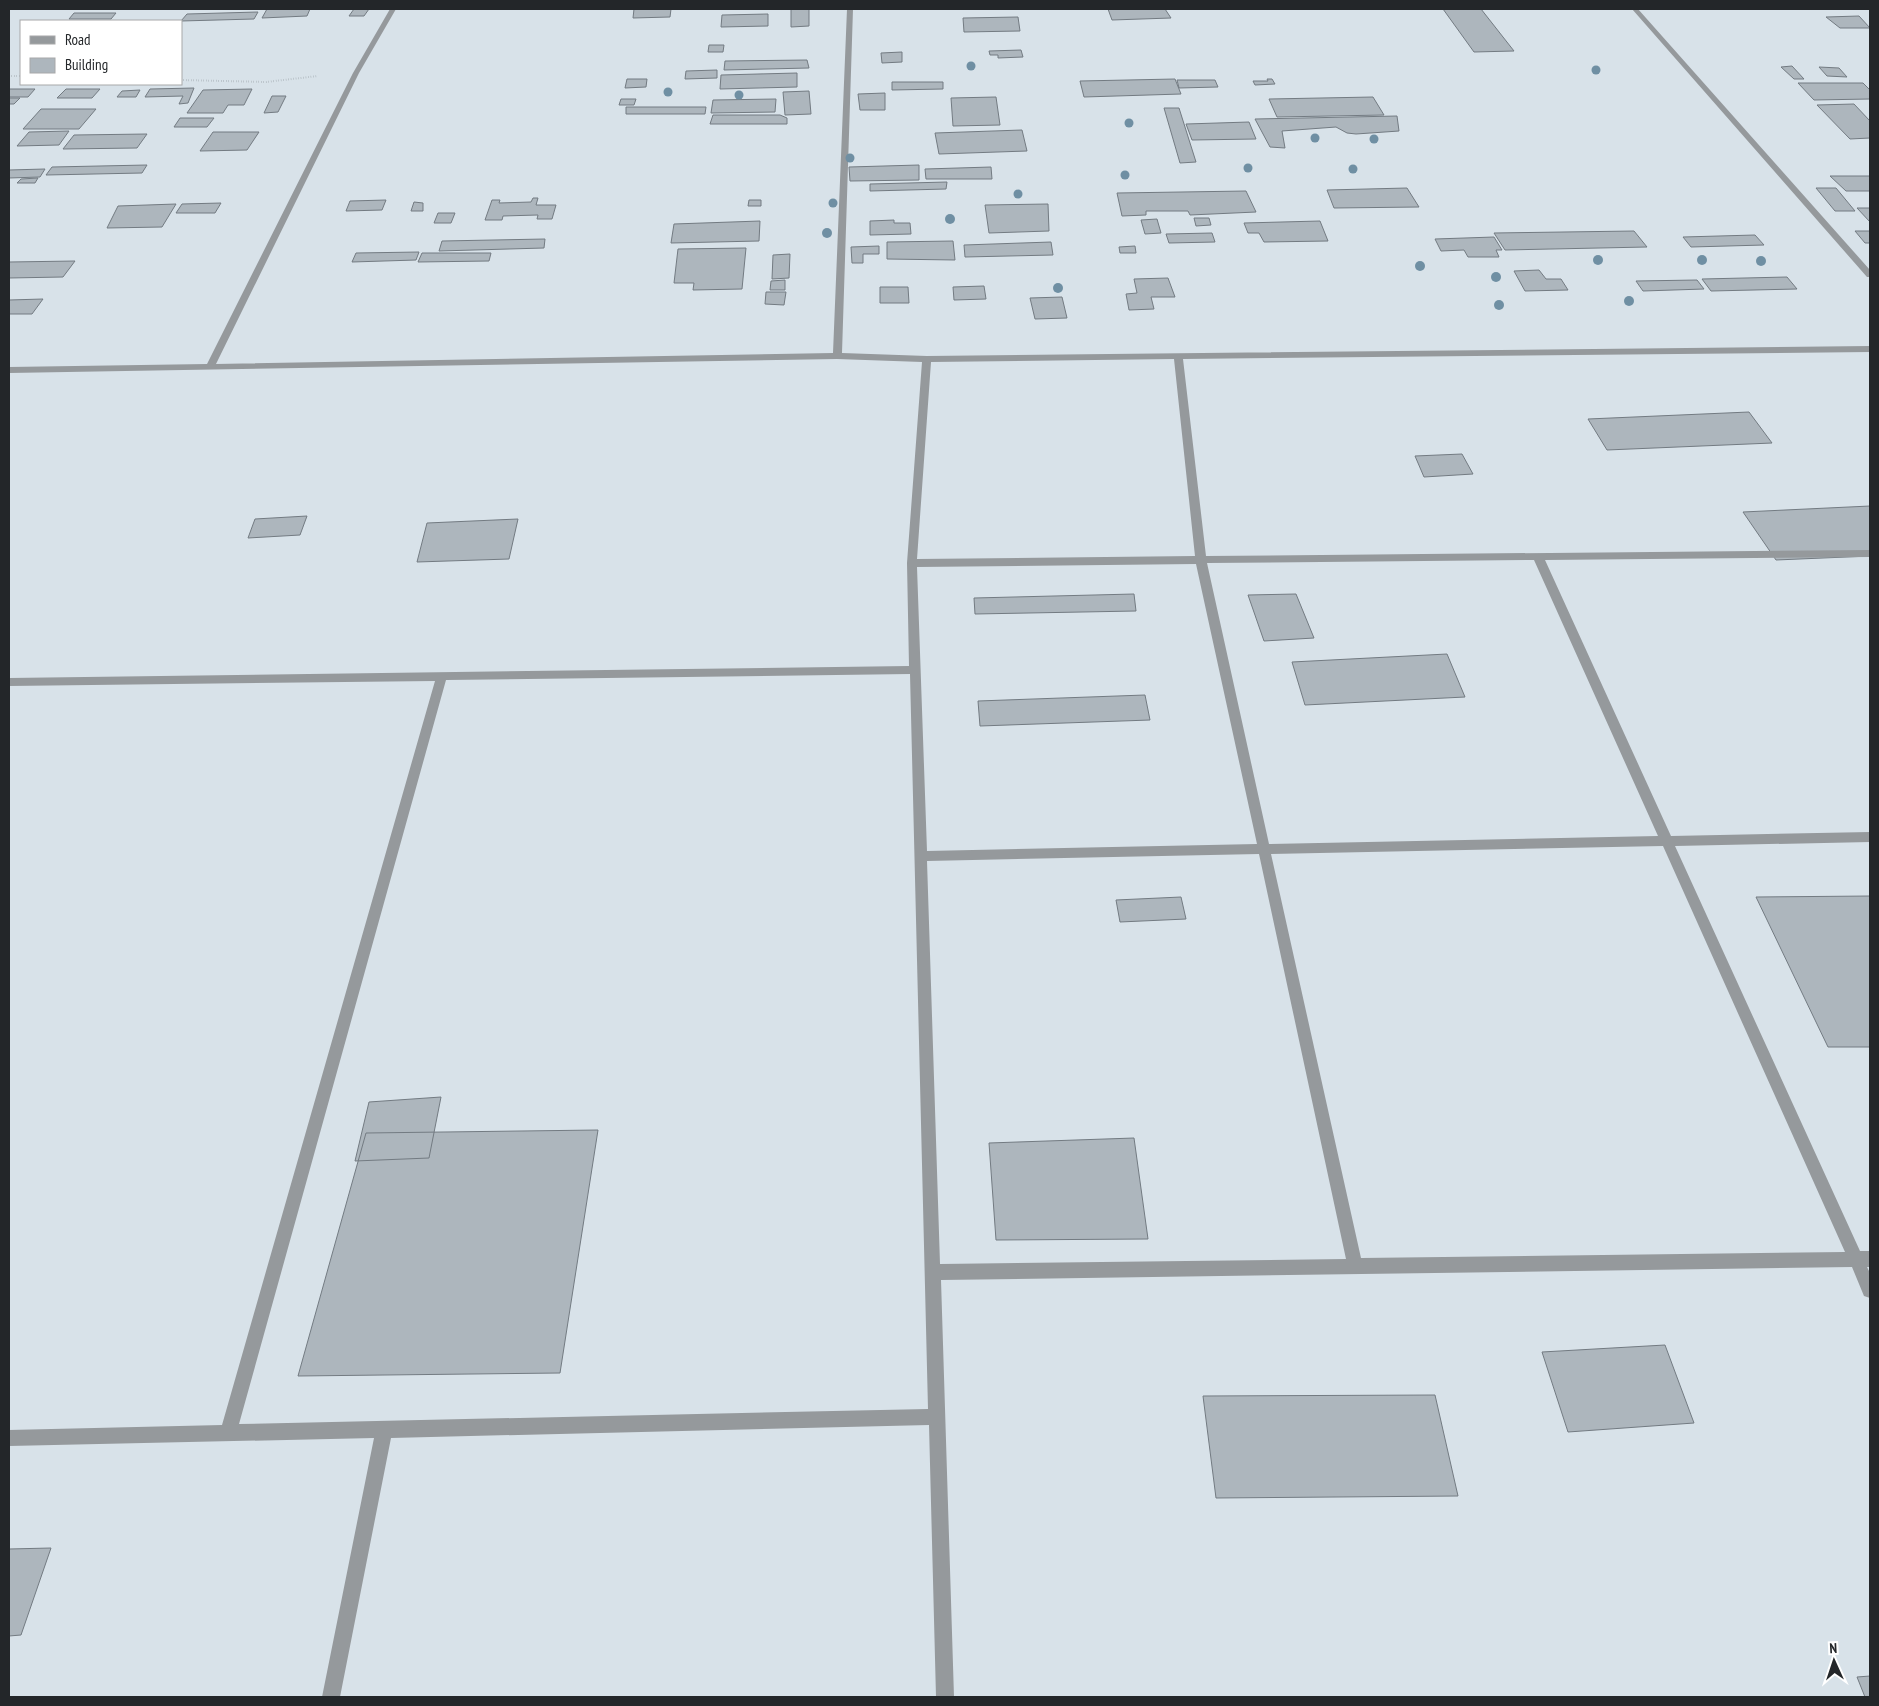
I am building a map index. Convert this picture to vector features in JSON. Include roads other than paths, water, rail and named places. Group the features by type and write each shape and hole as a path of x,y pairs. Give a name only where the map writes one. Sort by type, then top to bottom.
{"street":[{"path":"210,368 356,73 393,9"},
{"path":"837,356 850,9"},
{"path":"1635,9 1870,275"},
{"path":"9,370 837,356 927,359 1870,349"},
{"path":"1178,357 1201,560 1354,1266"},
{"path":"927,359 912,563 945,1697"},
{"path":"912,563 1870,553"},
{"path":"1538,557 1667,841 1863,1259 1870,1290"},
{"path":"9,682 916,670"},
{"path":"228,1433 442,676"},
{"path":"920,856 1870,837"},
{"path":"933,1272 1863,1259"},
{"path":"9,1438 936,1417"},
{"path":"331,1697 384,1430"}]}
